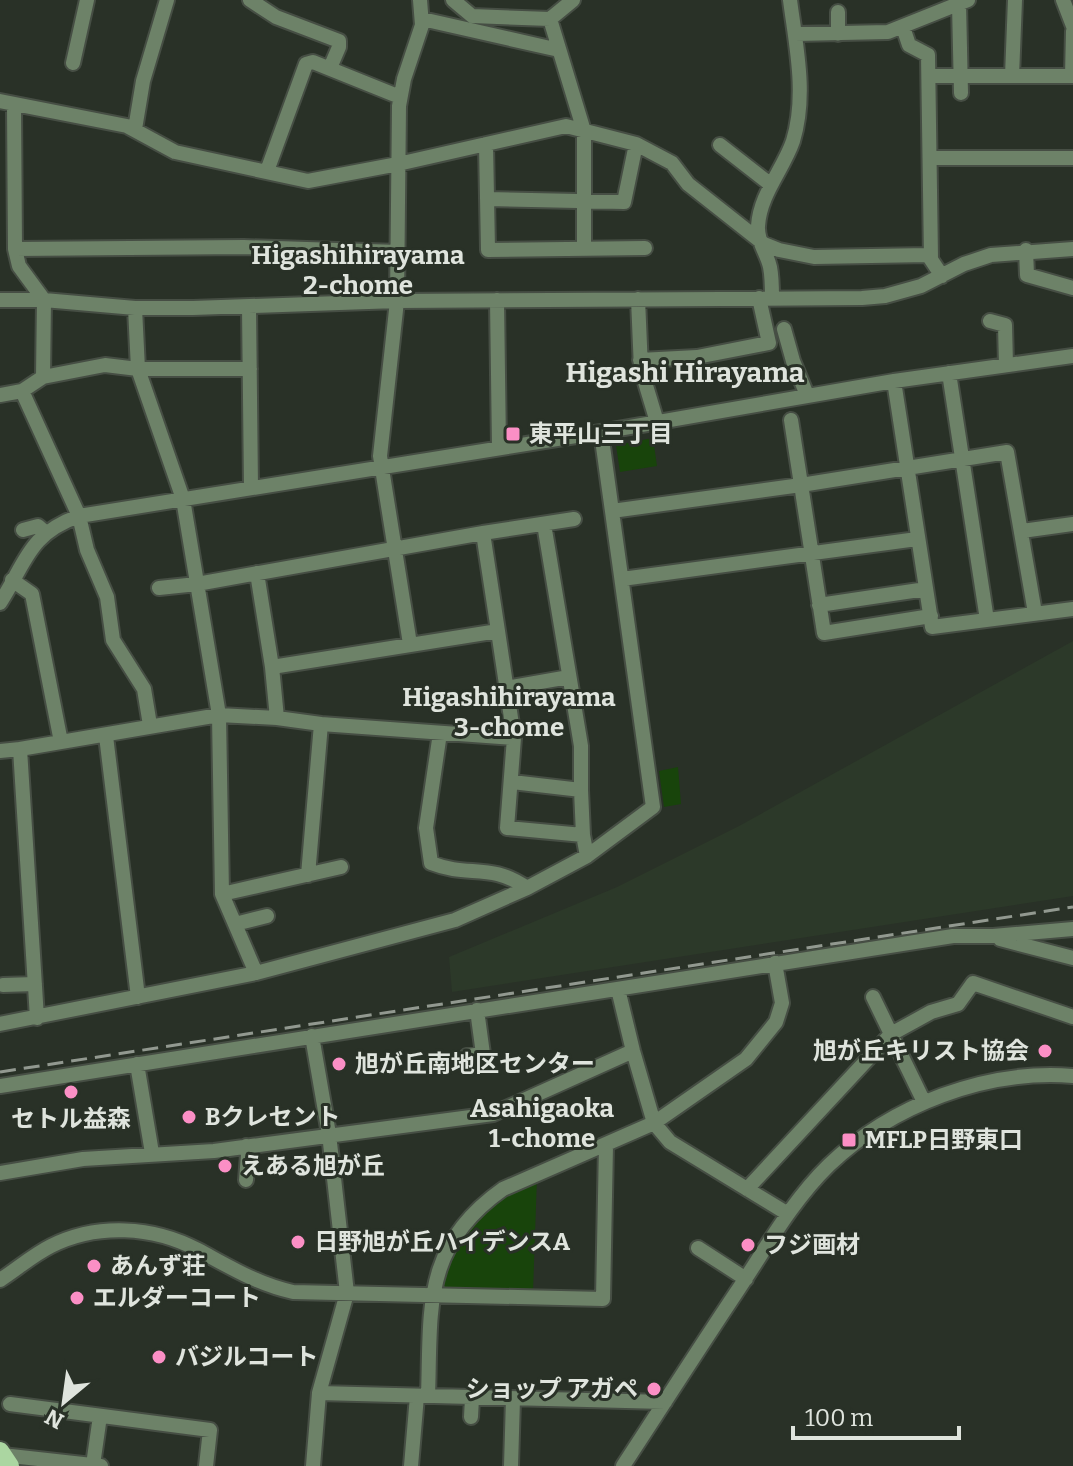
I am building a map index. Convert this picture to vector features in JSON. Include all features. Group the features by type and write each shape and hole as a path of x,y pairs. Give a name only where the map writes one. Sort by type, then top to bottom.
{"street":[{"path":"73,63 87,0"},
{"path":"135,129 143,81 167,0"},
{"path":"250,0 276,17 339,41 330,68"},
{"path":"410,644 381,467 397,301 400,97 421,30 420,0"},
{"path":"453,0 472,16 550,19 573,0"},
{"path":"640,360 697,357 769,343 766,298 770,267 759,239 761,212 770,184 792,143 800,85 790,0"},
{"path":"1012,76 1015,0"},
{"path":"930,76 1072,76 1073,28 1063,0"},
{"path":"795,34 888,32 963,2 961,93"},
{"path":"838,12 838,34"},
{"path":"422,19 559,50"},
{"path":"550,19 584,131 584,249"},
{"path":"903,27 909,45 928,55 931,258"},
{"path":"267,171 306,64 313,62 400,97"},
{"path":"43,377 44,300 19,266 15,249 7,103 127,126 175,152 317,181 566,126 636,144 672,163 688,184 759,239 779,250 814,257 928,255 942,276"},
{"path":"486,144 488,250 645,248"},
{"path":"487,199 624,202 636,144"},
{"path":"720,145 770,184"},
{"path":"930,158 1073,158"},
{"path":"15,249 244,247 398,252"},
{"path":"0,300 44,300 135,308 397,301 885,296 921,286 991,255 1026,250 1073,249"},
{"path":"1026,250 1027,275 1073,288"},
{"path":"638,299 640,360 657,422"},
{"path":"497,300 499,448"},
{"path":"249,307 251,488"},
{"path":"135,308 138,369 183,499 219,715 222,894 256,973"},
{"path":"990,321 1005,325 1006,365"},
{"path":"784,329 807,395"},
{"path":"0,603 24,557 46,533 79,516 601,432 807,395 1073,356"},
{"path":"0,395 22,391 43,377 105,365 138,369 250,369"},
{"path":"949,373 987,620"},
{"path":"894,381 932,627 1073,609"},
{"path":"22,391 79,516 87,550 107,597 113,640 144,689 150,725"},
{"path":"791,420 824,633 931,616"},
{"path":"0,1024 256,973 455,920 527,888 587,856 653,807 601,432"},
{"path":"612,511 1007,452 1035,613"},
{"path":"159,588 574,519"},
{"path":"544,524 581,746 583,835 587,856"},
{"path":"1022,531 1073,524"},
{"path":"23,530 38,526 46,533"},
{"path":"483,533 514,738 507,828 583,835"},
{"path":"622,579 917,539"},
{"path":"257,573 277,718"},
{"path":"12,580 32,594 61,742"},
{"path":"819,605 926,589"},
{"path":"272,667 498,631"},
{"path":"506,688 569,677"},
{"path":"0,751 219,715 514,738"},
{"path":"308,875 321,724"},
{"path":"440,733 426,828 431,863 449,870 487,870 511,877 527,888"},
{"path":"106,736 138,997"},
{"path":"20,749 37,1018"},
{"path":"512,782 581,790"},
{"path":"222,894 341,867"},
{"path":"235,924 267,916"},
{"path":"0,1086 953,936 1073,929"},
{"path":"993,936 1073,958"},
{"path":"411,1466 423,1396 431,1296 448,1247 485,1201 503,1189 654,1123 746,1059 776,1022 782,1003 775,963"},
{"path":"747,1189 891,1034 931,1012 958,1004 975,979 1073,1017"},
{"path":"3,985 35,984"},
{"path":"618,989 654,1123 670,1142 788,1214"},
{"path":"873,997 924,1102"},
{"path":"467,1056 483,1054 477,1010"},
{"path":"312,1036 329,1134 347,1293 319,1393 313,1466"},
{"path":"0,1173 38,1159 214,1151 493,1114 633,1051"},
{"path":"137,1064 152,1153"},
{"path":"623,1466 788,1214 829,1165 865,1136 924,1102 968,1087 1020,1076 1073,1076"},
{"path":"0,1280 41,1252 72,1237 125,1230 179,1241 241,1274 293,1292 603,1299 606,1145"},
{"path":"246,1146 246,1180"},
{"path":"698,1248 746,1279"},
{"path":"319,1393 665,1402"},
{"path":"471,1417 472,1398"},
{"path":"511,1466 513,1399"},
{"path":"10,1404 210,1430 206,1466"},
{"path":"93,1465 100,1416"},
{"path":"4,1457 101,1466"}],"shaded area":[{"path":"1073,641 1073,896 452,992 449,957 617,887 739,826"}],"green space":[{"path":"653,438 657,466 620,472 616,445"},
{"path":"678,767 681,804 664,807 659,771"},
{"path":"537,1177 533,1292 440,1289 452,1252 467,1228 488,1208"}],"railway":[{"path":"0,1072 1073,907"}],"place":[{"name":"東平山三丁目","path":"513,434"},
{"name":"旭が丘キリスト協会","path":"1045,1051"},
{"name":"旭が丘南地区センター","path":"339,1064"},
{"name":"セトル益森","path":"71,1092"},
{"name":"Bクレセント","path":"189,1117"},
{"name":"MFLP日野東口","path":"849,1140"},
{"name":"えある旭が丘","path":"225,1166"},
{"name":"日野旭が丘ハイデンスA","path":"298,1242"},
{"name":"フジ画材","path":"748,1245"},
{"name":"あんず荘","path":"94,1266"},
{"name":"エルダーコート","path":"77,1298"},
{"name":"バジルコート","path":"159,1357"},
{"name":"ショップ アガペ","path":"654,1389"}],"district":[{"name":"Higashihirayama 2-chome","path":"358,270"},
{"name":"Higashi Hirayama","path":"685,372"},
{"name":"Higashihirayama 3-chome","path":"509,712"},
{"name":"Asahigaoka 1-chome","path":"542,1123"}]}
